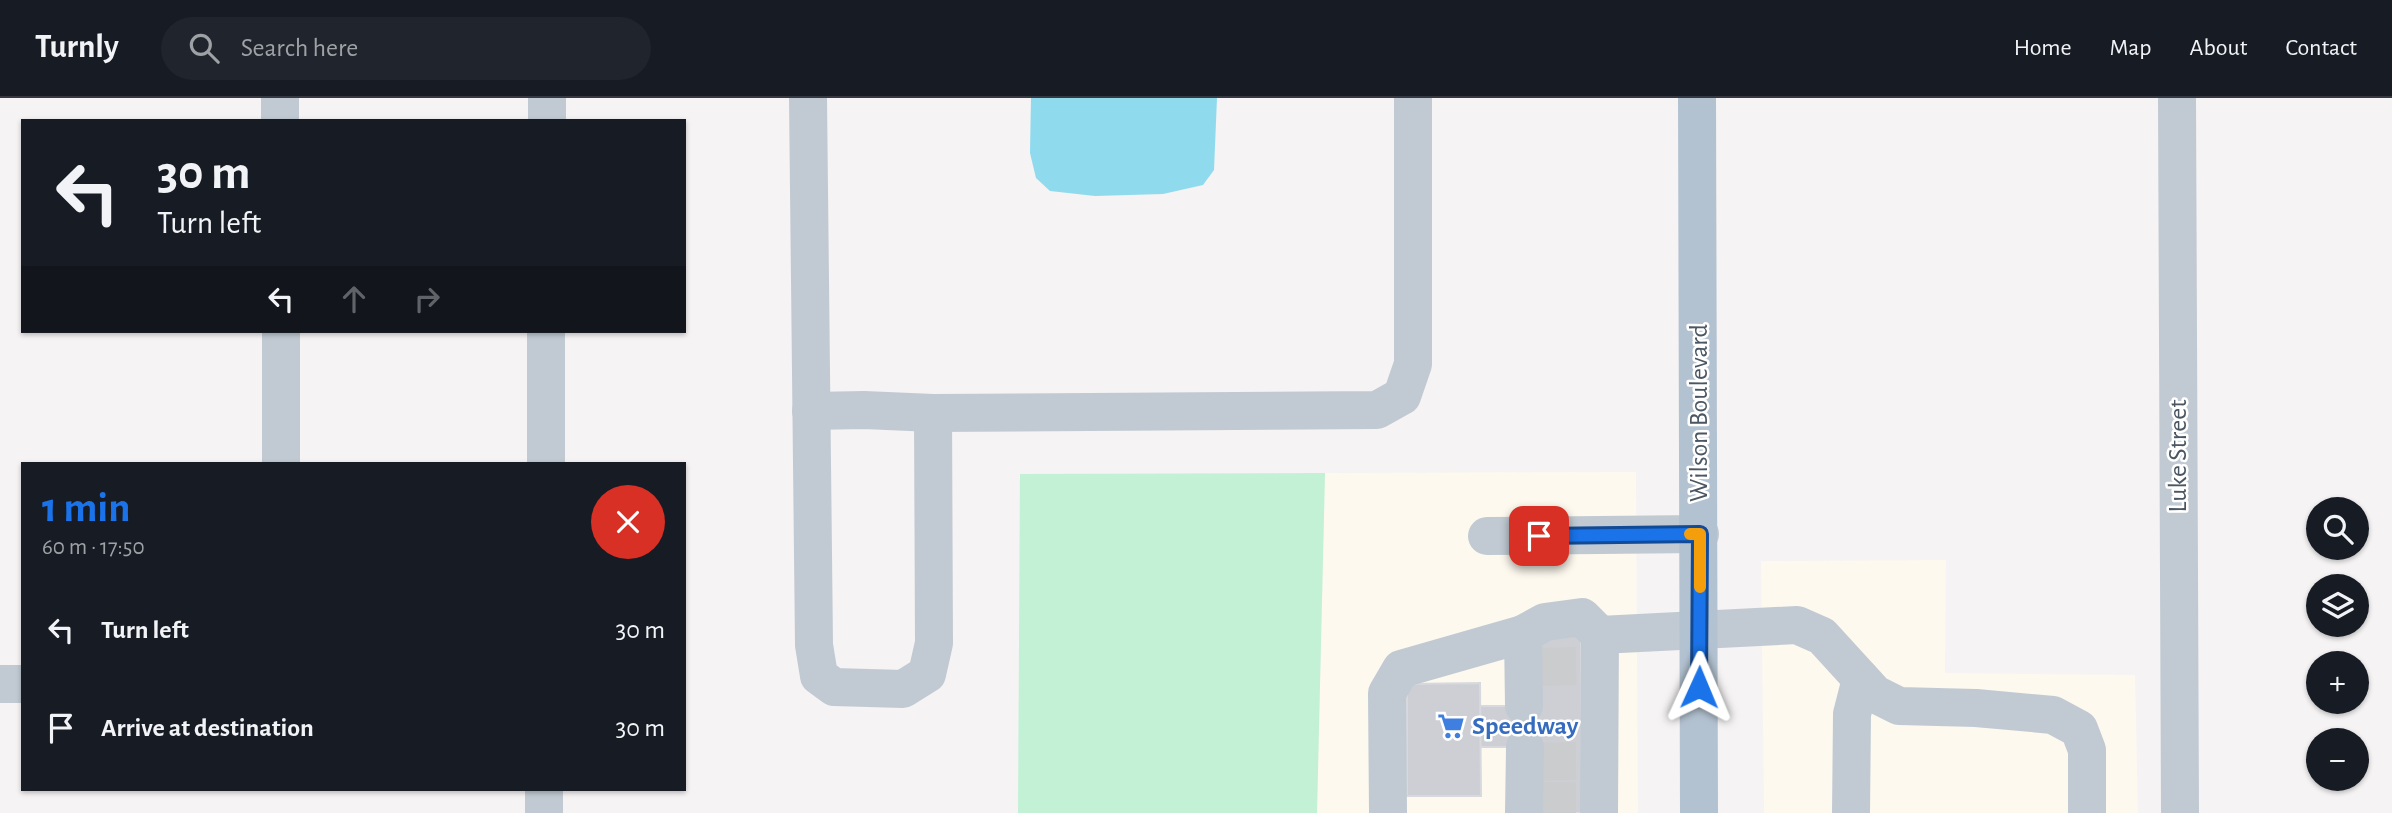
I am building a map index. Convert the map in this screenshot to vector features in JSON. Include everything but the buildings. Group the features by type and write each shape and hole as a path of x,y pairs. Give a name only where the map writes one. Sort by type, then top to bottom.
{"main road":[{"name":"Wilson Boulevard","path":"1697,98 1699,813"}],"street":[{"path":"280,98 280,119"},
{"path":"547,98 547,119"},
{"path":"808,98 814,645 819,676 834,687 903,688 927,674 934,643 933,414"},
{"path":"811,411 933,414 1377,410 1402,396 1413,364 1413,98"},
{"name":"Luke Street","path":"2177,98 2180,813"},
{"path":"281,333 281,462"},
{"path":"546,333 546,462"},
{"path":"1487,536 1700,534"},
{"path":"1524,706 1528,656 1545,622 1582,618 1594,656 1590,761 1593,805"},
{"path":"1594,656 1700,630 1797,625 1822,636 1875,694 1899,706 1976,708 2053,715 2079,729 2087,750 2087,813"},
{"path":"1388,813 1387,693 1401,669 1528,656"},
{"path":"1851,813 1852,714 1861,679"},
{"path":"0,684 21,684"},
{"path":"1529,757 1529,805"},
{"path":"544,791 544,813"}],"shaded area":[{"path":"1636,472 1638,813 1317,813 1325,473"},
{"path":"1946,560 1945,673 2135,675 2138,813 1764,813 1761,561"}],"green space":[{"path":"1325,473 1317,813 1018,813 1020,474"}],"water":[{"path":"1031,98 1217,98 1214,170 1203,185 1163,194 1095,196 1050,191 1036,178 1030,153"}],"tunnel":[{"path":"1538,667 1581,666"},
{"path":"1538,762 1581,761"},
{"path":"1538,801 1582,801"}],"slow traffic":[{"path":"1690,534 1700,534 1700,587"}],"place":[{"name":"Speedway","path":"1451,726"}],"route":[{"path":"1539,536 1700,534 1699,687"}]}
